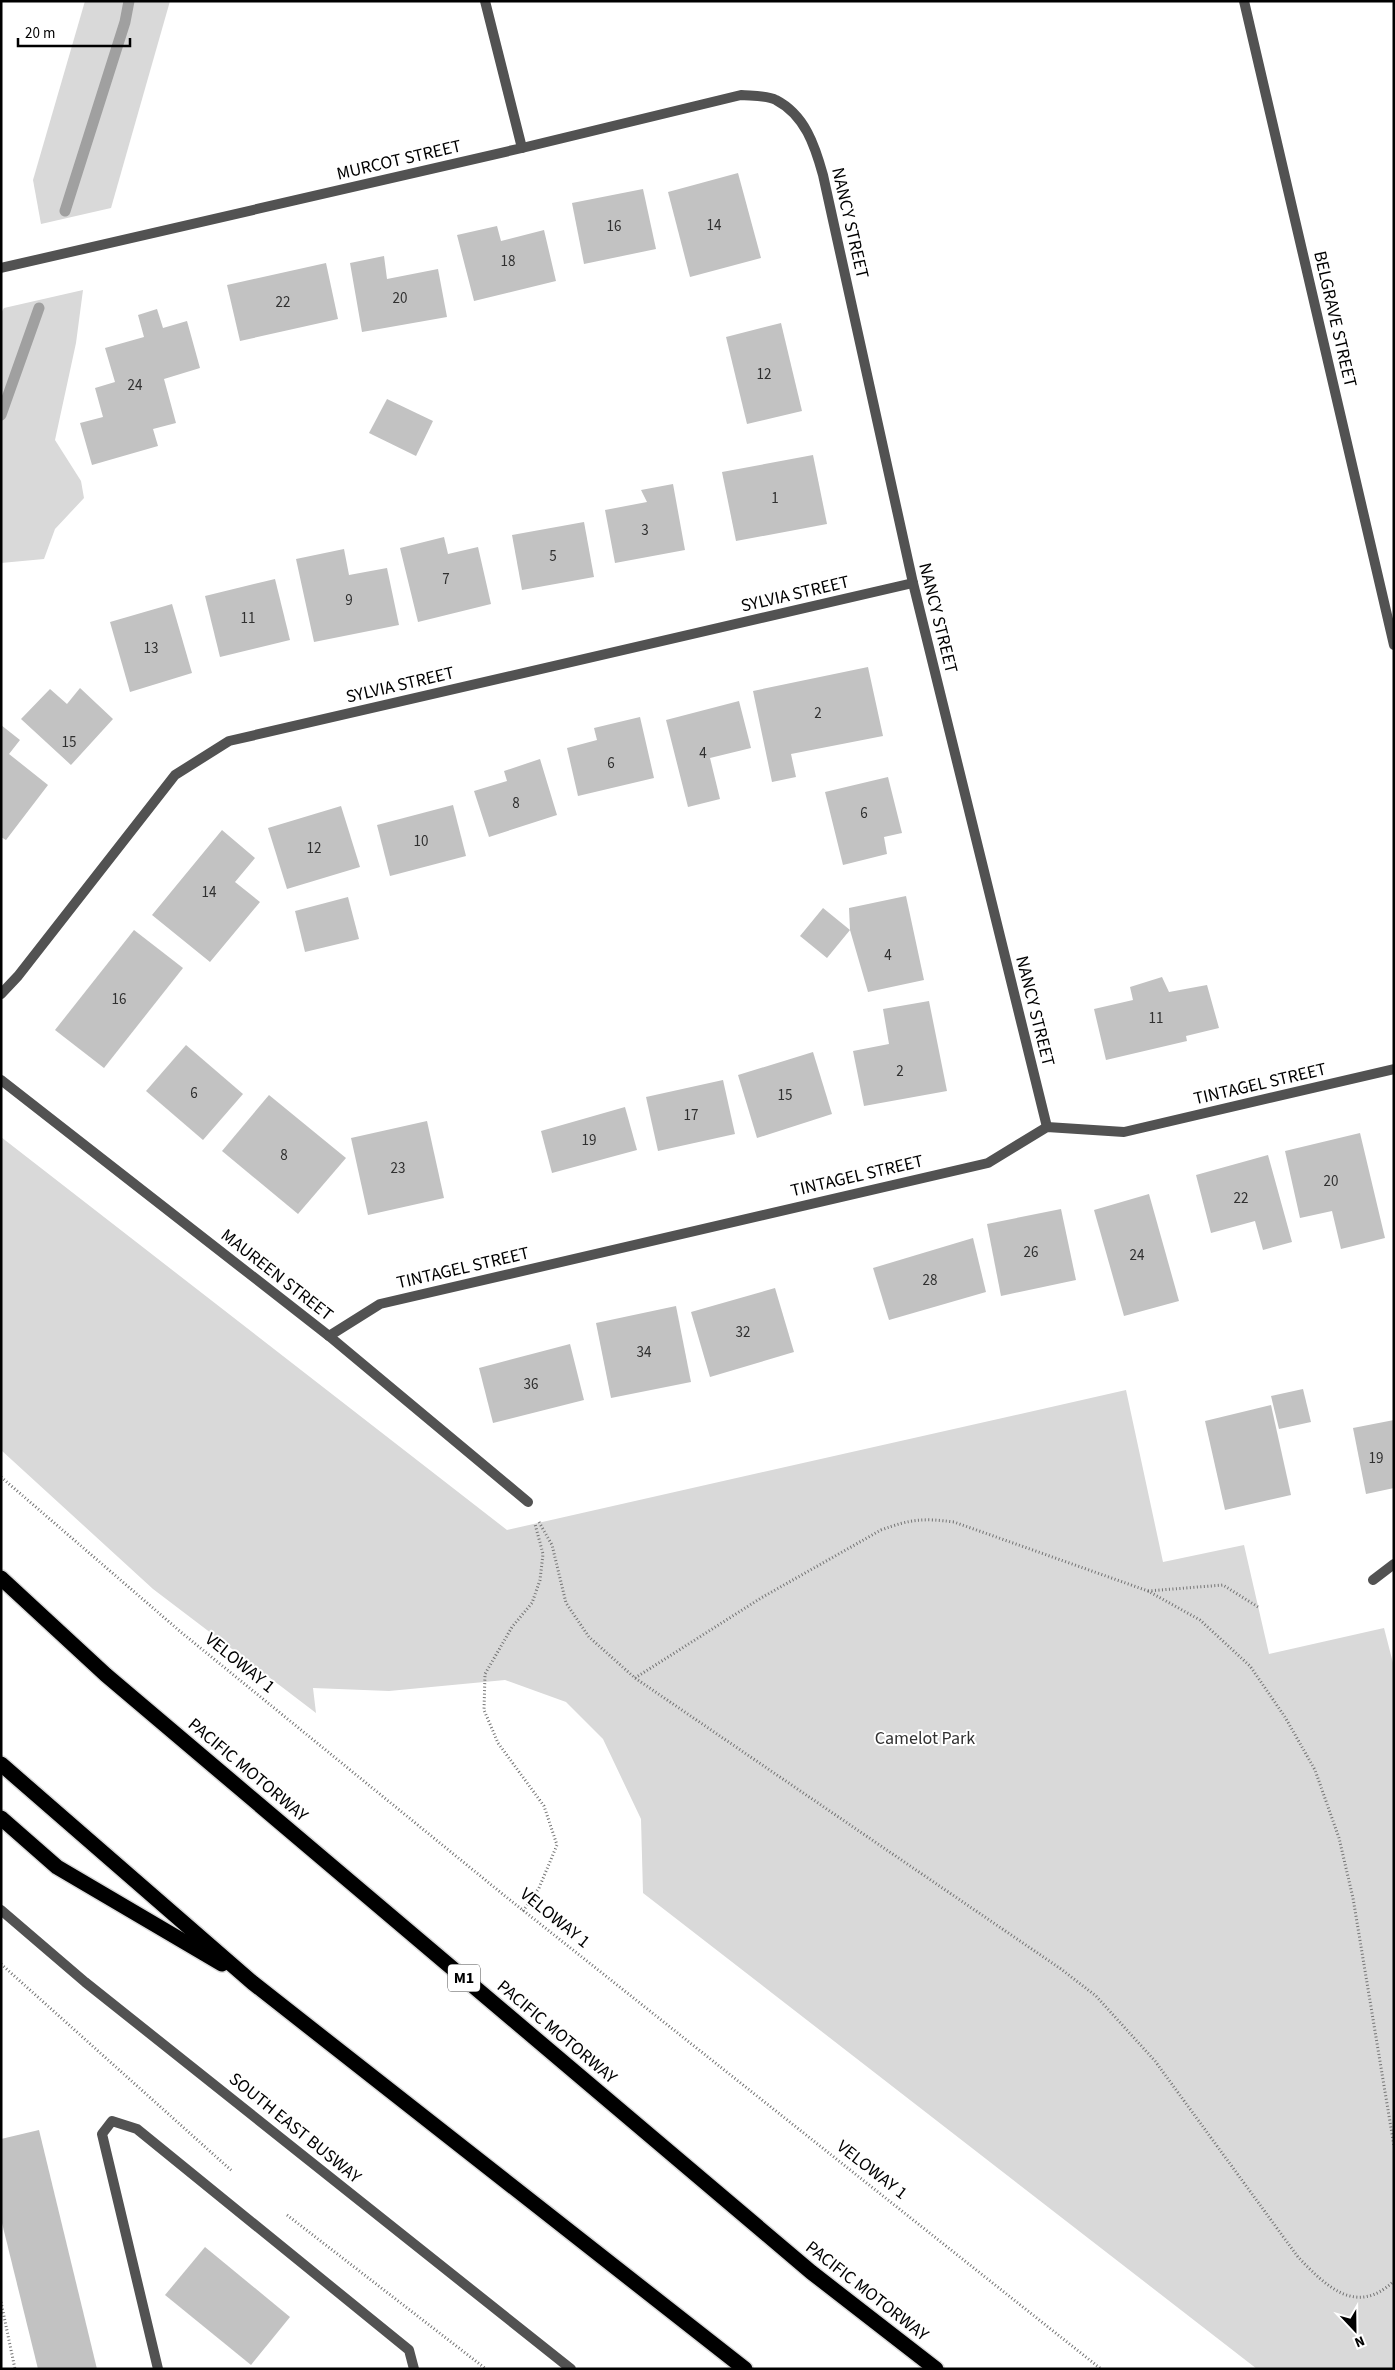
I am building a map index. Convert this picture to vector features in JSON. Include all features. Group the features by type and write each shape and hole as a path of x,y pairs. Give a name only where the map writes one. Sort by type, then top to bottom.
{"highway":[{"name":"PACIFIC MOTORWAY","path":"1,1578 106,1674 811,2272 936,2369"},
{"path":"1,1764 253,1983 745,2369"},
{"path":"1,1818 57,1867 253,1983"}],"street":[{"path":"486,1 522,148"},
{"name":"BELGRAVE STREET","path":"1244,1 1394,644"},
{"name":"MURCOT STREET","path":"1,268 522,148 741,95 775,99 798,117"},
{"name":"NANCY STREET","path":"798,117 814,142 823,175 913,583 1047,1128"},
{"name":"SYLVIA STREET","path":"1,994 18,976 175,775 229,741 913,583"},
{"name":"TINTAGEL STREET","path":"329,1336 380,1304 988,1163 1047,1128 1124,1132 1394,1069"},
{"name":"MAUREEN STREET","path":"1,1080 329,1336 528,1502"},
{"path":"1373,1580 1394,1564"},
{"name":"SOUTH EAST BUSWAY","path":"1,1910 85,1982 571,2369"},
{"path":"158,2369 102,2134 112,2122 137,2129 409,2350 414,2369"}],"path":[{"name":"VELOWAY 1","path":"1,1477 182,1633 523,1911 1101,2369"},
{"path":"528,1502 552,1545 566,1603 589,1637 635,1678 1061,1969 1096,1996 1155,2061 1298,2257 1337,2293 1363,2298 1384,2291 1394,2281"},
{"path":"523,1911 539,1888 557,1845 544,1806 498,1743 484,1710 485,1674 512,1627 532,1602 540,1580 543,1554 528,1502"},
{"path":"635,1678 761,1598 873,1535 902,1522 926,1518 954,1522 1148,1591 1200,1620 1250,1666 1285,1717 1315,1770 1339,1838 1353,1898 1394,2146"},
{"path":"1148,1591 1223,1585 1258,1607"},
{"path":"1,1964 234,2173"},
{"path":"281,2211 486,2369"},
{"path":"1,2302 15,2369"}],"green space":[{"path":"85,1 170,1 111,208 41,224 33,180"},
{"path":"83,290 76,343 55,440 81,481 84,498 55,529 44,559 1,563 1,313 4,308"},
{"name":"Camelot Park","path":"1,1137 507,1530 1126,1390 1163,1562 1244,1545 1269,1654 1384,1628 1394,1667 1394,2369 1257,2369 643,1893 641,1819 603,1739 566,1702 505,1680 389,1691 313,1688 316,1713 153,1589 1,1450"}],"building":[{"path":"738,173 761,258 690,277 668,192"},
{"path":"643,189 656,249 584,264 572,203"},
{"path":"497,226 501,241 544,230 556,281 474,301 457,235"},
{"path":"384,256 387,279 438,269 447,317 362,332 350,263"},
{"path":"326,263 338,319 240,341 227,285"},
{"path":"157,309 163,328 187,321 200,368 164,379 176,423 153,429 158,446 92,465 80,423 103,417 95,388 115,382 105,348 144,337 138,315"},
{"path":"781,323 802,411 747,424 726,337"},
{"path":"387,399 433,421 416,456 369,433"},
{"path":"813,455 827,524 736,541 722,472"},
{"path":"673,484 685,550 615,563 605,510 647,502 641,490"},
{"path":"584,522 594,577 522,590 512,535"},
{"path":"444,537 448,554 478,547 491,604 418,622 400,548"},
{"path":"344,549 349,575 387,568 399,625 314,642 296,559"},
{"path":"275,579 290,640 220,657 205,596"},
{"path":"172,604 192,673 130,692 110,622"},
{"path":"868,667 883,736 791,754 796,777 772,782 753,691"},
{"path":"80,688 113,719 71,765 21,719 50,689 67,704"},
{"path":"739,701 751,748 710,758 720,799 688,807 666,720"},
{"path":"640,717 654,778 578,796 567,748 597,740 594,728"},
{"path":"1,725 20,740 9,754 48,785 6,840 1,837"},
{"path":"540,759 557,815 489,837 474,791 507,781 504,771"},
{"path":"888,777 902,833 884,837 887,854 843,865 825,792"},
{"path":"453,805 466,856 390,876 377,825"},
{"path":"341,806 360,867 287,889 268,828"},
{"path":"222,830 255,858 235,882 260,902 210,962 152,915"},
{"path":"906,896 924,980 868,992 850,930 849,908"},
{"path":"348,897 359,939 305,952 295,911"},
{"path":"823,908 850,930 827,958 800,936"},
{"path":"134,930 183,968 104,1068 55,1030"},
{"path":"1162,977 1169,992 1207,985 1219,1028 1186,1036 1187,1041 1106,1060 1094,1009 1133,1000 1130,987"},
{"path":"929,1001 947,1091 864,1106 853,1051 889,1044 883,1009"},
{"path":"186,1045 243,1094 203,1140 146,1091"},
{"path":"813,1052 832,1114 757,1138 738,1075"},
{"path":"723,1080 735,1134 658,1151 646,1097"},
{"path":"269,1095 346,1158 298,1214 222,1151"},
{"path":"625,1107 637,1150 552,1173 541,1131"},
{"path":"427,1121 444,1198 368,1215 351,1138"},
{"path":"1360,1133 1385,1238 1341,1249 1332,1211 1300,1218 1285,1151"},
{"path":"1268,1155 1292,1242 1263,1250 1255,1221 1211,1233 1196,1175"},
{"path":"1149,1194 1179,1301 1124,1316 1094,1210"},
{"path":"1061,1209 1076,1280 1001,1296 987,1224"},
{"path":"973,1238 986,1292 889,1320 873,1268"},
{"path":"775,1288 794,1352 710,1377 691,1312"},
{"path":"676,1306 691,1382 611,1398 596,1323"},
{"path":"570,1344 584,1400 493,1423 479,1368"},
{"path":"1303,1389 1311,1422 1279,1429 1271,1396"},
{"path":"1271,1405 1291,1495 1225,1510 1205,1421"},
{"path":"1394,1420 1394,1488 1366,1494 1353,1428"},
{"path":"39,2130 97,2369 38,2369 1,2219 1,2139"},
{"path":"205,2247 290,2317 251,2365 165,2295"}],"waterway":[{"path":"65,211 125,22 129,1"},
{"path":"1,415 39,308"}]}
